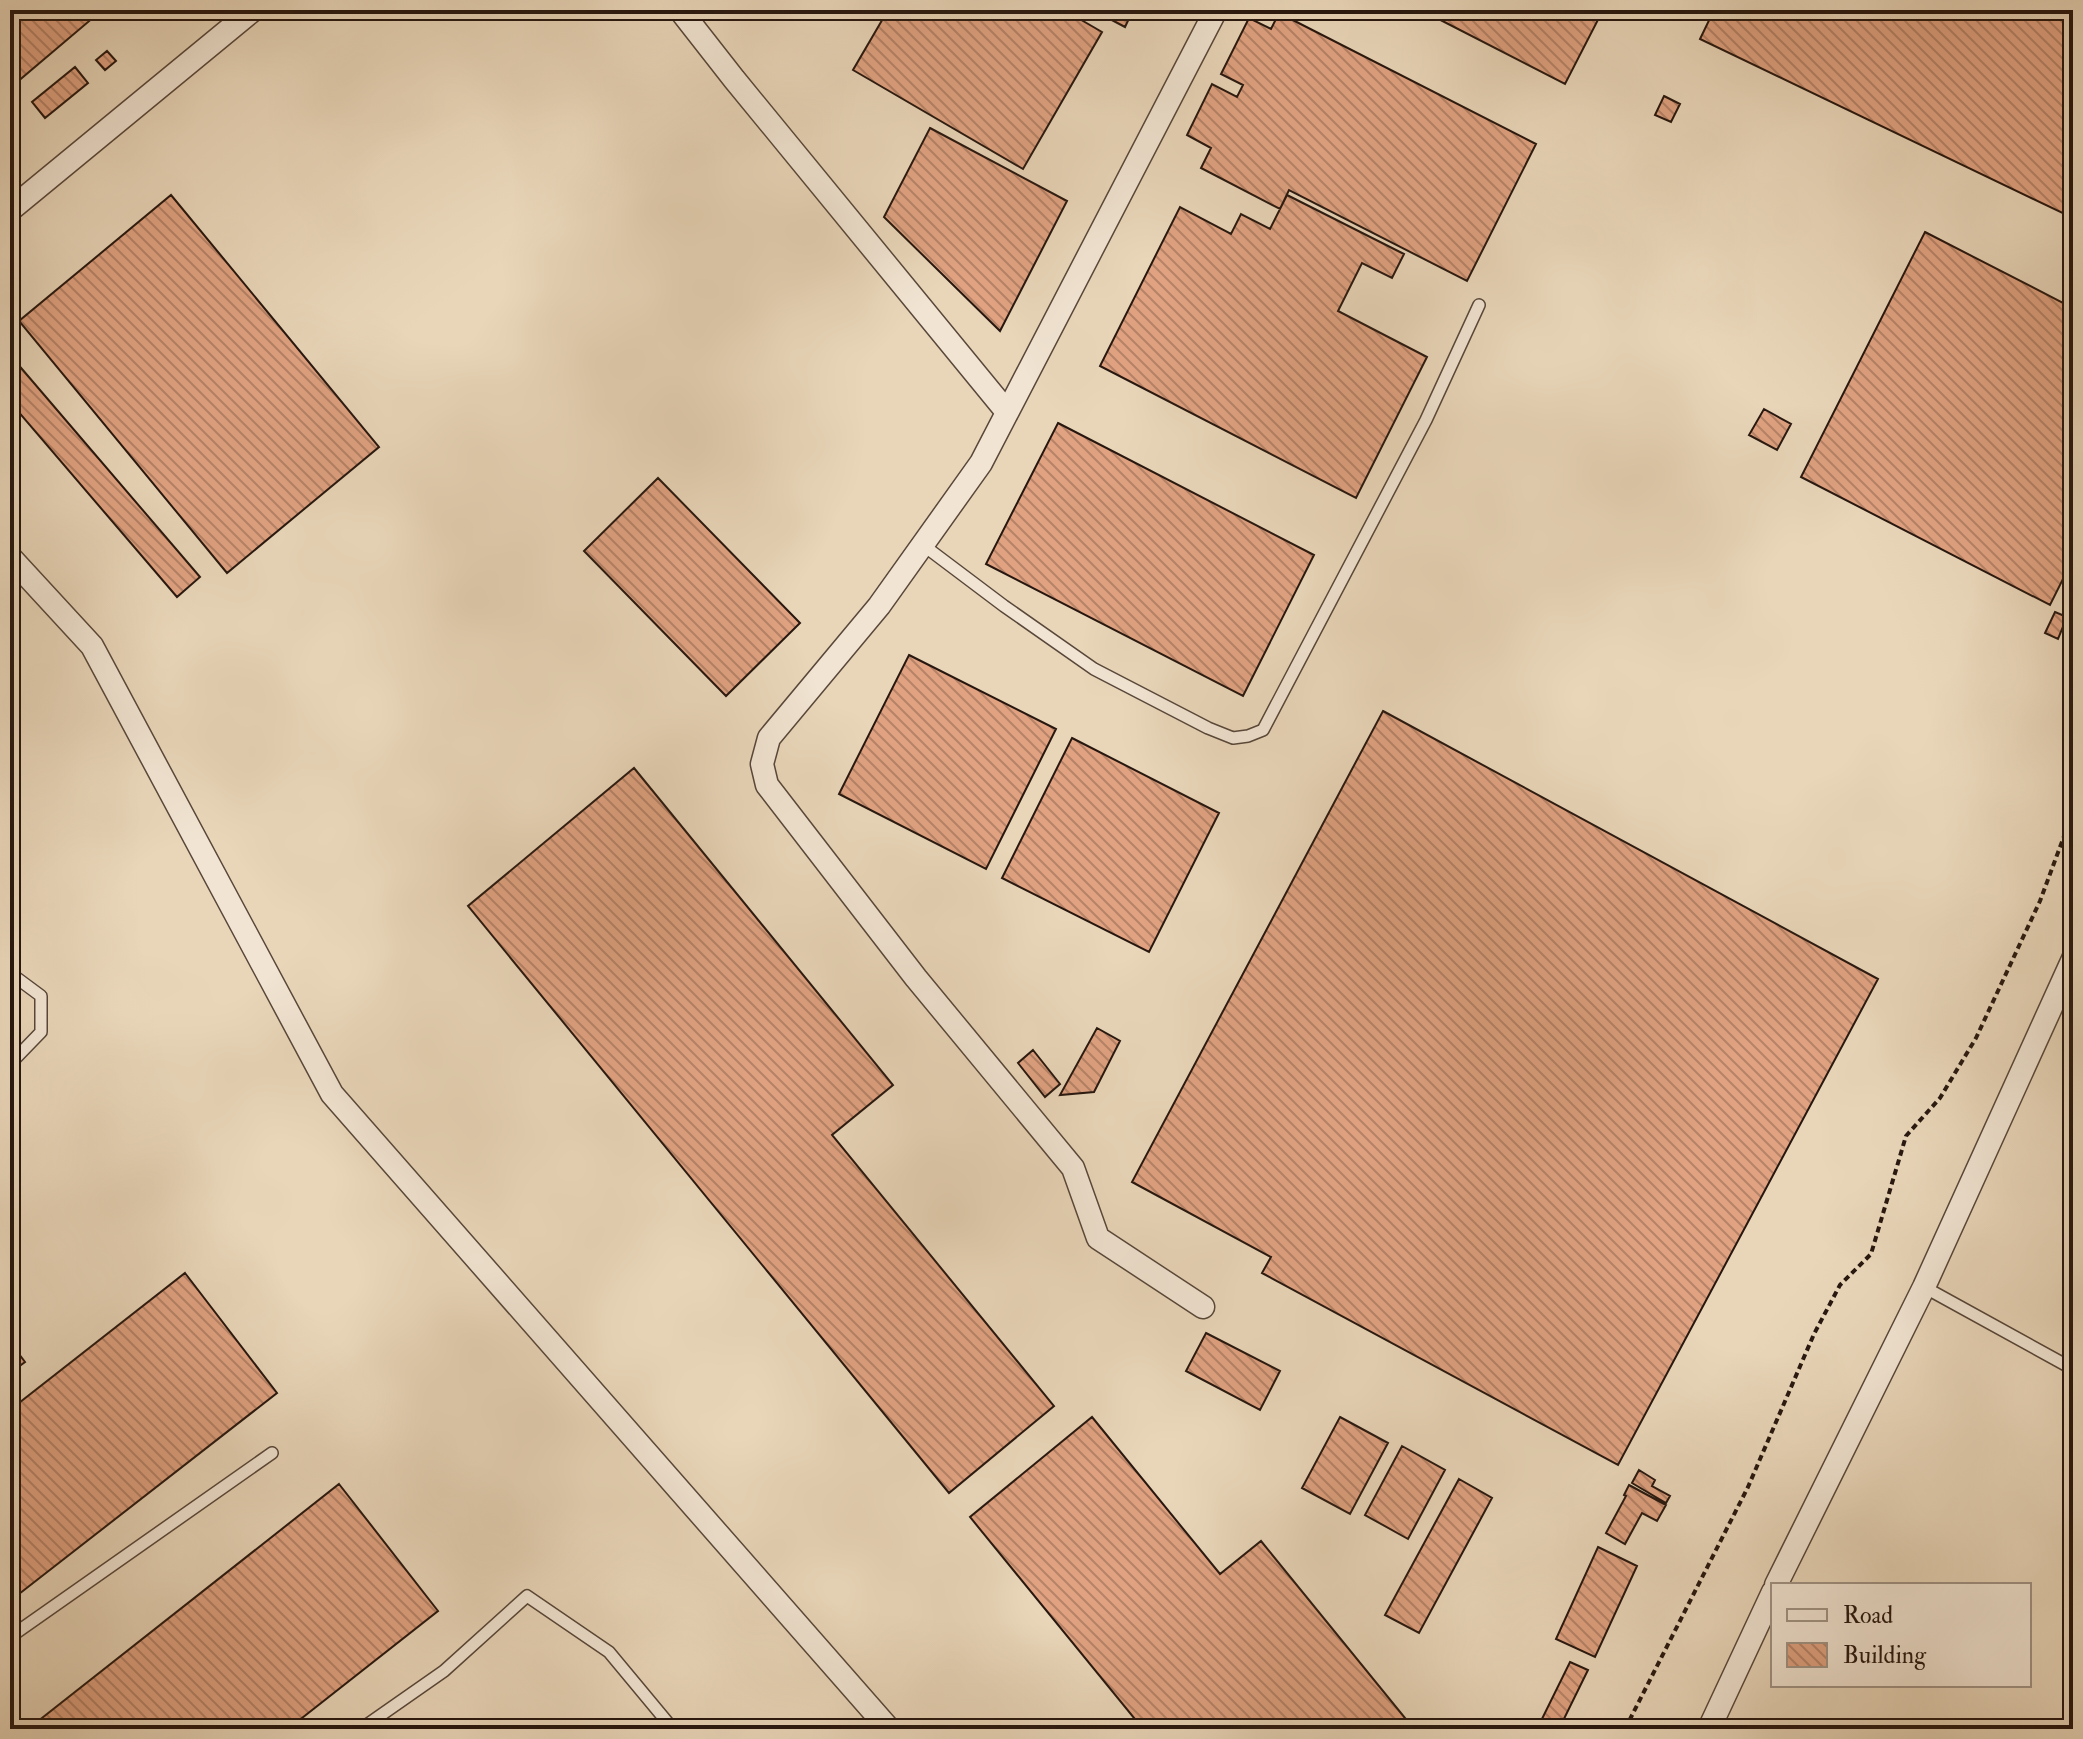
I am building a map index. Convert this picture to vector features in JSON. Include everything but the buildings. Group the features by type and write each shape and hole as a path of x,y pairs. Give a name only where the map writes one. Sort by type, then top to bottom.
{"street":[{"path":"12,203 253,10"},
{"path":"680,10 1007,412"},
{"path":"1203,1307 1098,1238 1073,1168 916,978 767,785 762,764 769,738 879,606 981,463 1216,10"},
{"path":"10,557 92,646 332,1094 889,1729"},
{"path":"1777,1583 1924,1287 2073,959"},
{"path":"1709,1729 1771,1596"}],"lane":[{"path":"923,545 1094,669 1233,738 1263,730 1426,420 1479,305"},
{"path":"10,975 41,996 41,1032 10,1064"},
{"path":"1924,1287 2073,1369"},
{"path":"10,1637 272,1453"},
{"path":"361,1729 444,1671 527,1596 609,1652 673,1729"}],"path":[{"path":"1625,1729 1748,1487 1814,1334 1840,1285 1871,1254 1906,1136 1940,1098 1976,1038 2040,901 2073,812"}]}
